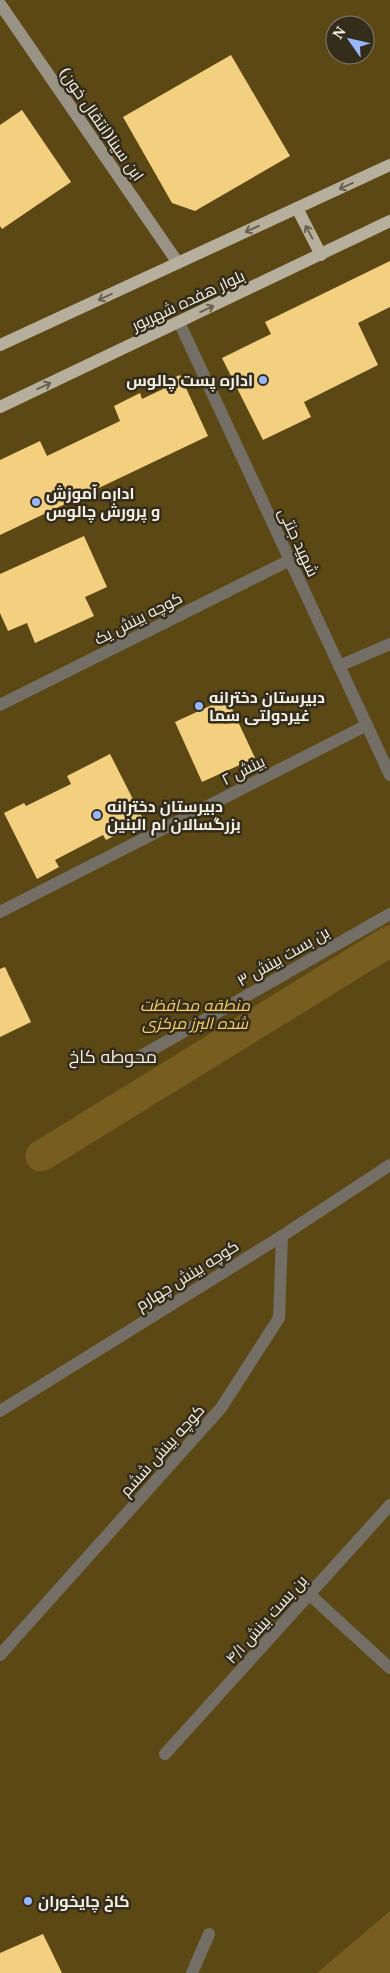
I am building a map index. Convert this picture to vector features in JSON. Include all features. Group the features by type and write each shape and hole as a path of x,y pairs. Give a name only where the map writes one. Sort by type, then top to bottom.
{"main road":[{"name":"ابن سینا(انتقال خون)","path":"0,4 178,263"},
{"path":"0,345 390,165"},
{"path":"296,208 321,255"},
{"name":"بلوار هفده شهریور","path":"0,407 390,221"}],"street":[{"name":"شهید جنتی","path":"179,322 390,775"},
{"name":"کوچه بینش یک","path":"0,705 290,560"},
{"path":"339,666 390,644"},
{"name":"بینش ۲","path":"0,912 367,725"},
{"name":"بن بست بینش ۳","path":"141,1056 390,914"},
{"name":"کوچه بینش چهارم","path":"0,1411 282,1236 390,1165"},
{"name":"کوچه بینش ششم","path":"0,1655 221,1408 279,1318 282,1236"},
{"name":"بن بست بینش ۴/۱","path":"165,1754 390,1504"},
{"path":"310,1595 390,1668"},
{"path":"192,1973 209,1934"}],"green space":[{"name":"منطقه محافظت شده البرز مرکزی","path":"0,0 390,0 390,1973 0,1973"}],"shaded area":[{"path":"390,1911 390,1973 317,1973"}],"building":[{"path":"231,55 290,156 195,211 172,203 123,117"},
{"path":"22,110 71,182 2,229 0,226 0,125"},
{"path":"390,261 390,307 358,323 378,365 304,402 311,417 263,440 222,358 271,334 265,322"},
{"name":"اداره آموزش و پرورش چالوس","path":"180,375 208,436 0,535 0,460 40,441 47,456 120,421 114,406 140,393 142,399 163,389 161,384"},
{"path":"84,536 107,587 85,597 94,616 35,643 27,623 8,631 0,613 0,574"},
{"path":"227,698 255,758 202,782 175,722"},
{"path":"110,754 144,821 106,840 103,835 55,860 59,867 37,879 4,813 24,803 26,806 71,784 67,776"},
{"path":"5,967 31,1022 0,1037 0,969"},
{"path":"43,1934 62,1973 0,1973 0,1953"}],"waterway":[{"path":"41,1156 390,941"}],"place":[{"name":"اداره پست چالوس","path":"263,380"},
{"name":"اداره آموزش و پرورش چالوس","path":"36,502"},
{"name":"دبیرستان دخترانه غیردولتی سما","path":"199,706"},
{"name":"دبیرستان دخترانه بزرگسالان ام البنین","path":"97,815"},
{"name":"کاخ چایخوران","path":"28,1901"}],"district":[{"name":"محوطه کاخ","path":"113,1057"}]}
